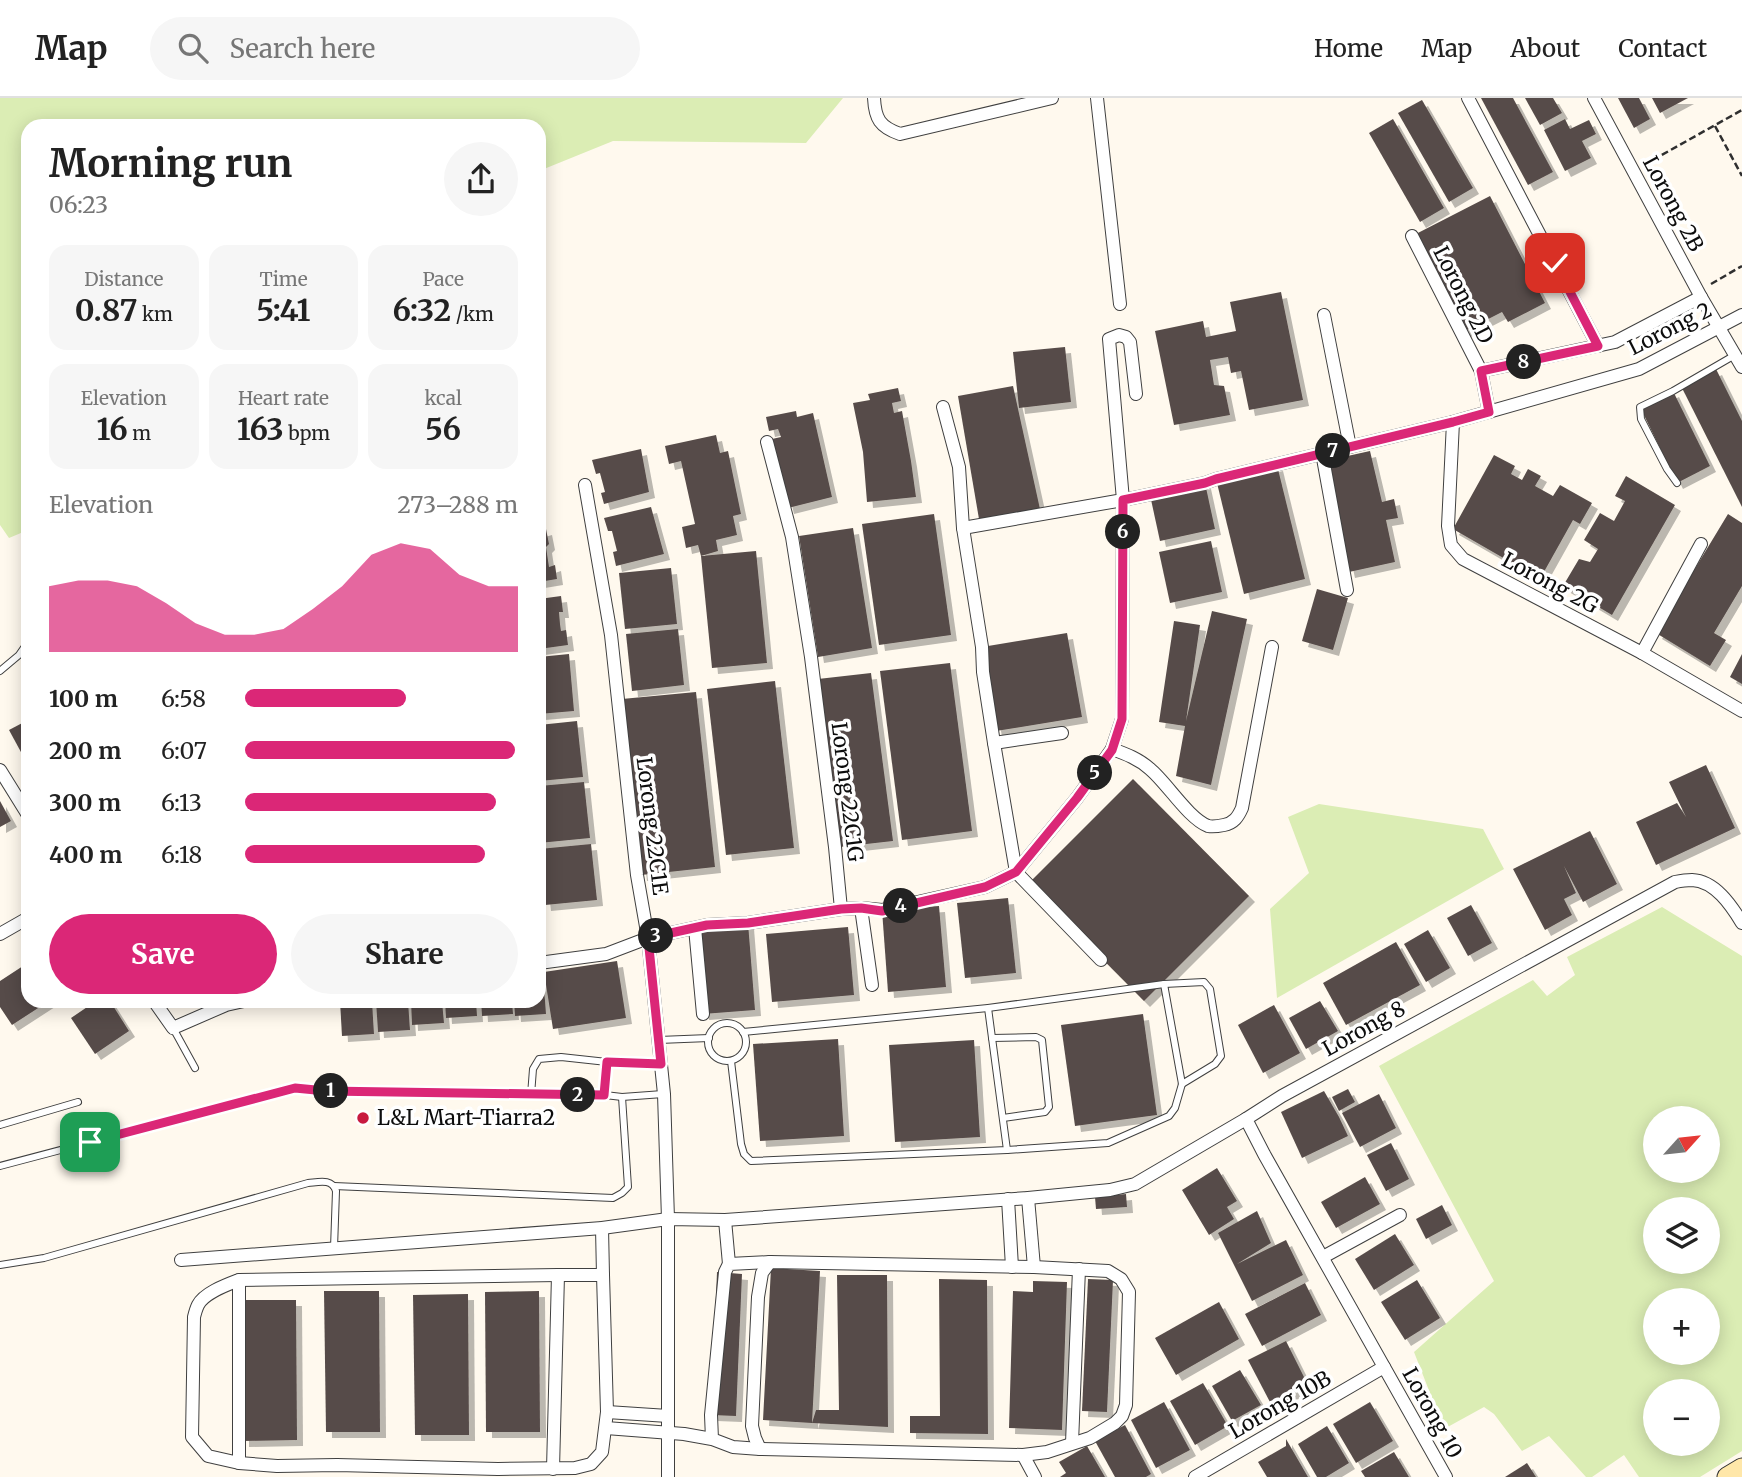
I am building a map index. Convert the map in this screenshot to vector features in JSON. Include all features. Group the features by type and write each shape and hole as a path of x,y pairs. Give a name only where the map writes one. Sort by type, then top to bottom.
{"street":[{"path":"874,98 874,111 883,127 900,134 1052,98"},
{"path":"1097,98 1120,304"},
{"path":"1468,98 1598,346"},
{"name":"Lorong 2B","path":"1594,98 1701,297 1742,367"},
{"name":"Lorong 2D","path":"1412,236 1481,371 1489,412"},
{"path":"1481,371 1615,342 1701,297"},
{"path":"1324,315 1350,447"},
{"name":"Lorong 2","path":"963,528 1205,483 1453,422 1639,369 1742,315"},
{"path":"546,961 606,954 648,938 707,925 748,923 841,909 882,911 985,887 1016,872 1077,798 1112,750 1122,719 1123,500 1109,339 1119,335 1130,342 1136,394"},
{"path":"943,407 959,467 963,528 982,647 983,672 1016,872 1101,960"},
{"name":"Lorong 2G","path":"1453,422 1448,526 1451,545 1463,559 1642,653 1742,711"},
{"name":"Lorong 22C1G","path":"767,442 792,537 813,679 841,909"},
{"path":"1322,453 1347,590"},
{"name":"Lorong 22C1E","path":"585,485 611,635 636,875 648,938 664,1094 668,1219 668,1477"},
{"path":"1642,653 1701,544"},
{"path":"1112,750 1126,754 1152,770 1180,801 1211,827 1227,825 1237,819 1242,808 1272,647"},
{"path":"994,743 1062,733"},
{"path":"0,770 21,804"},
{"name":"Lorong 8","path":"181,1260 602,1227 668,1219 725,1220 1110,1190 1135,1184 1282,1096 1675,882 1694,880 1714,887 1742,923"},
{"path":"861,908 872,985"},
{"path":"0,934 21,922"},
{"path":"695,928 703,1014"},
{"path":"159,1008 173,1028 219,1008"},
{"path":"1246,1119 1384,1367"},
{"path":"1028,1198 1034,1267"},
{"path":"1008,1199 1012,1267"},
{"path":"1323,1256 1399,1215"},
{"path":"712,1439 711,1415 729,1264 725,1220"},
{"path":"602,1227 607,1412 602,1452 592,1464 553,1469 277,1466 239,1463 208,1456 192,1437 194,1317 198,1303 209,1294 239,1280 603,1275"},
{"path":"606,1428 712,1439 733,1447 760,1449 1023,1455 1047,1452 1090,1438 1122,1416 1126,1405 1129,1292 1121,1279 1108,1271 770,1262 729,1264"},
{"path":"760,1449 752,1426 758,1297 762,1273 770,1262"},
{"path":"1072,1443 1079,1269"},
{"path":"553,1469 558,1275"},
{"path":"239,1280 239,1463"},
{"name":"Lorong 10B","path":"1195,1477 1384,1367"},
{"name":"Lorong 10","path":"1384,1367 1446,1477"},
{"path":"607,1412 668,1416"},
{"path":"1023,1455 1035,1477"},
{"path":"1727,1477 1742,1468"}],"lane":[{"path":"1677,482 1667,469 1641,419 1640,407 1735,355"},
{"path":"0,671 21,652"},
{"path":"743,1031 988,1008 1164,984 1204,982 1210,989 1221,1056 1215,1064 1182,1084"},
{"path":"731,1061 741,1144 744,1154 751,1161 1108,1143 1168,1116 1175,1108 1182,1084 1164,984"},
{"path":"988,1008 1007,1150"},
{"path":"731,1023 743,1031 746,1046 738,1058 724,1061 712,1053 709,1038 711,1031 717,1026 731,1023"},
{"path":"173,1028 195,1069"},
{"path":"992,1038 1037,1037 1042,1040 1049,1107 1045,1112 1003,1118"},
{"path":"659,1040 709,1038"},
{"path":"531,1095 533,1069 539,1059 561,1057 661,1064"},
{"path":"604,1095 607,1062"},
{"path":"0,1166 295,1088 326,1091 622,1097 664,1094"},
{"path":"0,1265 44,1258 322,1181 334,1186 613,1198 628,1187 622,1097"},
{"path":"0,1125 78,1102"},
{"path":"334,1186 334,1248"}],"path":[{"path":"1648,171 1651,161 1742,110"},
{"path":"1715,126 1742,176"},
{"path":"1705,278 1712,285 1742,266"}],"green space":[{"path":"0,98 843,98 806,143 613,141 546,168 546,119 21,119 21,533 9,538 0,525"},
{"path":"1319,804 1483,829 1504,869 1277,998 1270,909 1309,873 1288,817"},
{"path":"1662,907 1742,956 1742,1451 1700,1477 1639,1477 1624,1455 1592,1477 1586,1477 1549,1436 1522,1451 1494,1414 1484,1407 1444,1429 1414,1352 1494,1281 1379,1066 1533,980 1547,996 1575,975 1567,957"}],"building":[{"path":"1481,98 1513,98 1553,172 1528,185"},
{"path":"1525,98 1553,98 1562,113 1540,125"},
{"path":"1618,98 1639,98 1650,119 1634,128"},
{"path":"1652,98 1688,98 1660,113"},
{"path":"1422,100 1473,188 1449,202 1398,113"},
{"path":"1393,119 1444,208 1420,222 1369,133"},
{"path":"1565,119 1570,129 1589,120 1596,134 1582,141 1591,158 1565,171 1544,130"},
{"path":"1490,196 1545,303 1508,322 1502,312 1461,333 1412,236"},
{"path":"1281,292 1303,400 1249,410 1241,371 1231,373 1228,357 1210,360 1214,385 1224,386 1230,415 1174,425 1155,331 1203,321 1206,337 1236,331 1230,302"},
{"path":"1065,347 1071,402 1019,408 1013,352"},
{"path":"1716,369 1742,421 1742,507 1681,386"},
{"path":"1013,386 1040,509 979,519 958,396"},
{"path":"898,388 901,401 892,403 894,413 902,411 916,497 867,502 863,452 853,403 870,400 868,394"},
{"path":"1673,391 1710,466 1677,483 1640,407"},
{"path":"796,411 797,417 813,413 832,497 788,508 772,439 781,437 778,429 769,431 766,417"},
{"path":"716,435 720,453 728,451 741,514 733,516 737,535 716,540 718,551 701,556 698,545 686,548 682,527 695,524 681,461 669,464 665,446"},
{"path":"641,449 649,492 604,504 601,493 605,492 600,473 596,474 592,460"},
{"path":"1370,451 1382,502 1394,499 1398,518 1386,520 1395,562 1349,572 1325,461"},
{"path":"1494,455 1515,466 1511,474 1522,480 1528,469 1541,476 1535,486 1553,496 1560,485 1592,503 1580,524 1573,520 1540,579 1453,529"},
{"path":"1277,465 1305,579 1244,594 1216,479"},
{"path":"1626,476 1675,505 1612,615 1563,586 1579,559 1590,562 1598,549 1584,540 1600,513 1614,521 1625,501 1615,496"},
{"path":"1205,483 1215,529 1160,541 1150,495"},
{"path":"651,507 664,554 616,566 613,552 617,551 612,531 608,531 604,518"},
{"path":"934,514 951,635 879,645 862,524"},
{"path":"1728,514 1742,523 1742,586 1714,633 1726,640 1710,666 1656,633"},
{"path":"853,528 872,648 818,657 799,536"},
{"path":"1211,541 1222,592 1170,603 1159,552"},
{"path":"546,547 549,567 555,565 557,579 546,581"},
{"path":"756,551 767,663 712,668 701,556"},
{"path":"671,568 677,624 625,629 619,573"},
{"path":"1317,589 1348,598 1333,650 1302,641"},
{"path":"561,596 561,631 566,630 568,645 546,648 546,598"},
{"path":"1212,611 1247,619 1211,785 1176,776 1185,726 1159,722 1174,621 1200,625 1186,721"},
{"path":"678,629 684,685 632,691 626,634"},
{"path":"1067,633 1082,717 996,731 982,647"},
{"path":"569,654 574,711 546,713 546,656"},
{"path":"1742,654 1742,684 1730,677"},
{"path":"950,663 972,831 902,840 880,671"},
{"path":"871,673 893,841 840,847 818,679"},
{"path":"775,681 794,848 726,855 707,689"},
{"path":"696,692 715,867 641,875 622,699"},
{"path":"577,721 583,777 546,780 546,724"},
{"path":"21,724 21,752 9,730"},
{"path":"1706,765 1735,828 1656,865 1636,822 1677,803 1686,817 1669,782"},
{"path":"1133,779 1249,896 1144,1001 1028,884"},
{"path":"584,782 590,838 546,842 546,785"},
{"path":"0,801 11,821 0,827"},
{"path":"1590,831 1617,884 1583,902 1564,866 1576,893 1564,899 1572,915 1545,930 1513,869"},
{"path":"591,844 597,900 546,905 546,848"},
{"path":"1008,898 1016,973 965,978 957,903"},
{"path":"1471,905 1492,943 1468,956 1447,918"},
{"path":"939,906 946,987 888,992 882,910"},
{"path":"748,923 755,1010 703,1014 695,928"},
{"path":"848,927 854,995 772,1002 766,934"},
{"path":"1428,930 1450,968 1426,982 1404,944"},
{"path":"1396,942 1420,985 1346,1025 1323,983"},
{"path":"617,961 626,1018 553,1029 546,972"},
{"path":"21,967 21,1008 38,1008 12,1025 0,1007 0,981"},
{"path":"1320,1001 1338,1031 1306,1049 1289,1018"},
{"path":"1274,1005 1300,1053 1263,1073 1238,1025"},
{"path":"86,1008 114,1008 129,1031 95,1054 71,1018"},
{"path":"340,1008 372,1008 374,1034 342,1036"},
{"path":"376,1008 408,1008 410,1030 378,1032"},
{"path":"411,1008 443,1008 444,1023 412,1025"},
{"path":"445,1008 476,1008 477,1016 446,1018"},
{"path":"481,1008 513,1008 513,1014 482,1016"},
{"path":"514,1008 546,1008 546,1014 515,1016"},
{"path":"1143,1014 1157,1115 1075,1126 1061,1025"},
{"path":"838,1039 844,1136 760,1141 753,1044"},
{"path":"974,1040 980,1137 895,1142 889,1045"},
{"path":"1348,1089 1355,1102 1339,1111 1332,1097"},
{"path":"1324,1091 1348,1136 1302,1158 1281,1112"},
{"path":"1379,1094 1396,1128 1360,1147 1342,1113"},
{"path":"1391,1143 1409,1179 1386,1191 1367,1155"},
{"path":"1217,1168 1237,1201 1227,1207 1234,1219 1209,1235 1182,1190"},
{"path":"1365,1177 1380,1204 1336,1228 1321,1202"},
{"path":"1126,1194 1127,1207 1096,1209 1095,1197"},
{"path":"1442,1205 1452,1225 1426,1239 1416,1219"},
{"path":"1257,1211 1271,1243 1237,1264 1286,1240 1303,1275 1252,1301 1218,1233"},
{"path":"1395,1234 1414,1265 1374,1290 1355,1259"},
{"path":"771,1268 820,1271 812,1423 763,1420"},
{"path":"717,1272 742,1274 736,1416 711,1415"},
{"path":"837,1275 887,1275 888,1427 812,1423 816,1410 839,1410"},
{"path":"939,1279 987,1280 988,1434 910,1433 910,1416 940,1416"},
{"path":"1088,1279 1113,1280 1107,1412 1082,1411"},
{"path":"1417,1280 1440,1318 1405,1340 1381,1302"},
{"path":"1033,1281 1067,1282 1062,1430 1009,1428 1013,1291 1033,1292"},
{"path":"1305,1283 1321,1315 1262,1346 1245,1314"},
{"path":"324,1291 379,1291 380,1432 326,1432"},
{"path":"539,1291 540,1432 486,1432 485,1292"},
{"path":"468,1294 469,1435 415,1435 413,1295"},
{"path":"242,1300 296,1300 297,1440 243,1441"},
{"path":"1219,1302 1239,1339 1176,1375 1155,1338"},
{"path":"1286,1341 1308,1385 1271,1404 1248,1360"},
{"path":"1240,1370 1261,1405 1232,1421 1212,1386"},
{"path":"1203,1383 1228,1426 1195,1445 1170,1401"},
{"path":"1164,1402 1190,1450 1156,1468 1131,1420"},
{"path":"1370,1402 1393,1441 1356,1463 1333,1424"},
{"path":"1125,1425 1151,1474 1146,1477 1115,1477 1095,1441"},
{"path":"1327,1426 1349,1463 1326,1477 1317,1477 1298,1444"},
{"path":"1286,1439 1308,1477 1267,1477 1258,1462 1286,1446"},
{"path":"1087,1446 1105,1477 1060,1477 1066,1473 1059,1462"},
{"path":"1394,1452 1409,1477 1365,1477 1361,1471"},
{"path":"1527,1463 1536,1477 1505,1477"}],"place":[{"name":"L&L Mart-Tiarra2","path":"363,1118"}],"route":[{"path":"90,1142 295,1088 326,1091 604,1095 607,1062 661,1064 648,938 707,925 748,923 841,909 882,911 985,887 1016,872 1077,798 1112,750 1122,719 1123,500 1205,483 1489,412 1481,371 1598,346 1555,263"}]}
